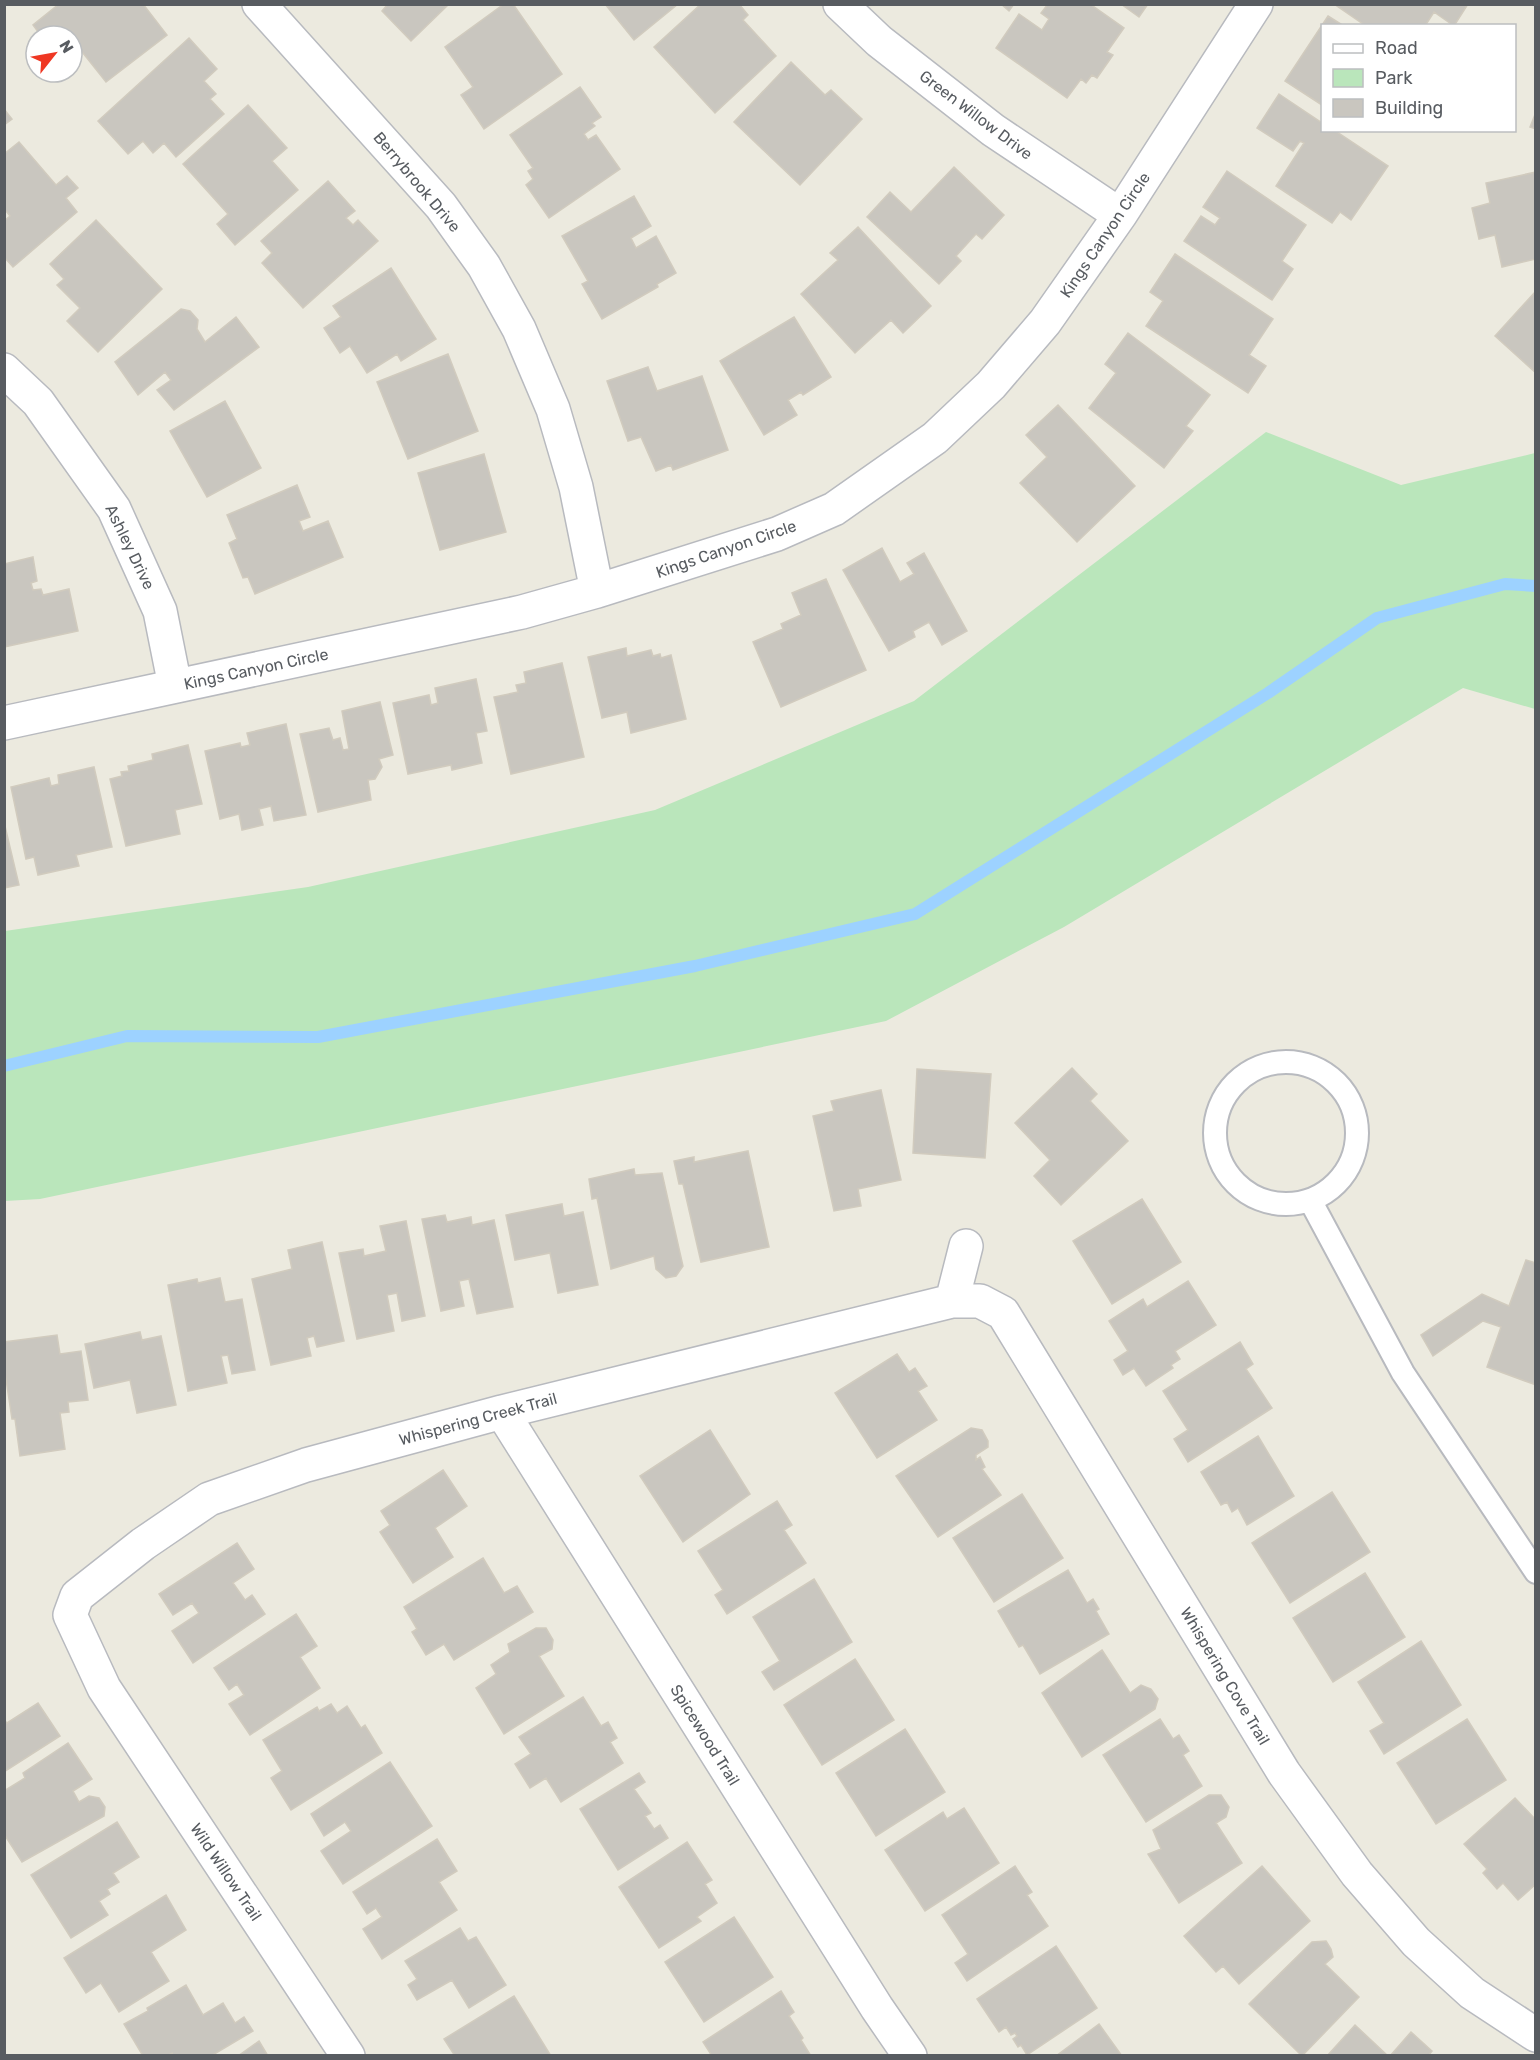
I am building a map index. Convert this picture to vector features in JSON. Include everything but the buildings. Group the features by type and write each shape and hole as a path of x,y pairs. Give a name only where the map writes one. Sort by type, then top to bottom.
{"street":[{"name":"Berrybrook Drive","path":"259,4 441,206 484,266 519,329 553,409 576,487 597,591"},
{"name":"Green Willow Drive","path":"840,4 879,41 993,130 1120,215"},
{"name":"Kings Canyon Circle","path":"4,723 522,612 597,591 777,534 834,509 935,438 991,385 1045,322 1120,215 1256,4"},
{"name":"Ashley Drive","path":"4,370 38,402 114,510 160,611 175,686"},
{"path":"951,1301 966,1246"},
{"name":"Whispering Creek Trail","path":"104,1688 70,1615 77,1596 143,1544 209,1499 306,1465 502,1412 951,1301"},
{"name":"Whispering Cove Trail","path":"951,1301 980,1301 1002,1313 1284,1773 1357,1874 1416,1942 1472,1993 1536,2035"},
{"name":"Spicewood Trail","path":"502,1412 864,1988 910,2055"},
{"name":"Wild Willow Trail","path":"104,1688 348,2055"}],"lane":[{"path":"1289,1061 1308,1065 1329,1076 1346,1094 1357,1129 1356,1144 1348,1168 1328,1191 1310,1200 1292,1204 1266,1202 1235,1183 1220,1161 1214,1126 1223,1098 1238,1079 1264,1064 1289,1061"},
{"path":"1310,1200 1403,1373 1536,1572"}],"green space":[{"path":"1266,432 1401,485 1535,453 1535,709 1463,688 1064,927 886,1021 40,1199 5,1201 5,931 308,887 655,810 914,701"}],"waterway":[{"path":"4,1066 127,1036 318,1037 695,966 915,914 1268,693 1377,618 1505,584 1536,586"}]}
